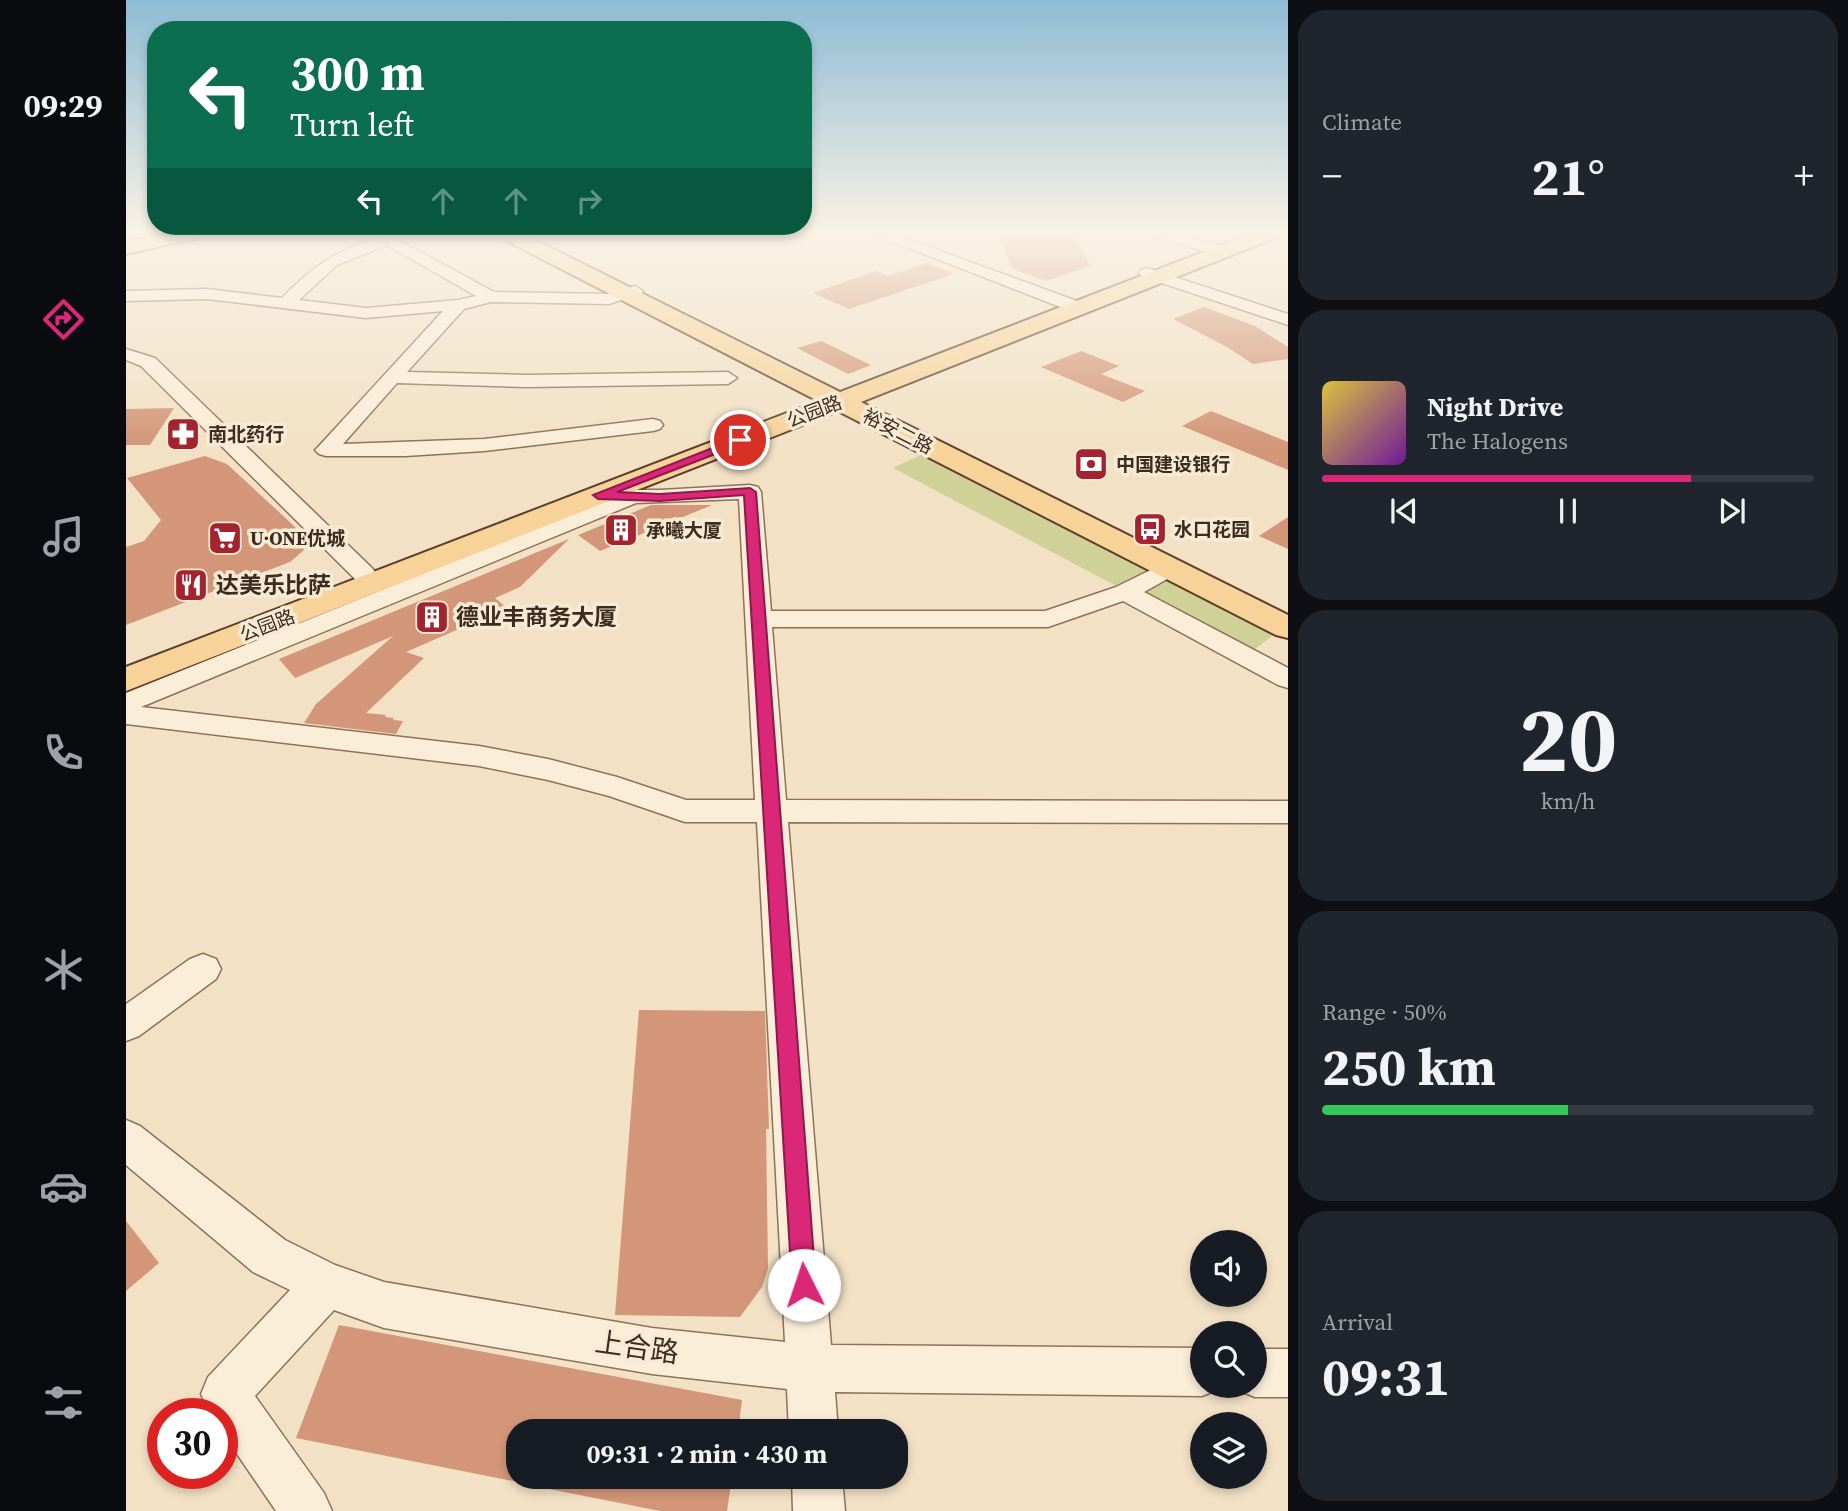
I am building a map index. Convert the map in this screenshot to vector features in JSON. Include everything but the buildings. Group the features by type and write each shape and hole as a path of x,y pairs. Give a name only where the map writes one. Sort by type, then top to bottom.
{"main road":[{"name":"裕安二路","path":"655,305 1288,628"},
{"name":"公园路","path":"126,665 839,397 1077,305"},
{"name":"裕安二路","path":"839,397 1288,615"},
{"name":"公园路","path":"126,680 598,495 839,397"}],"street":[{"path":"299,305 366,313 458,305"},
{"path":"458,305 326,450 418,450 537,440 612,428 653,425"},
{"path":"1069,305 1073,306"},
{"path":"1241,305 1288,320"},
{"path":"126,354 148,362 364,574"},
{"path":"391,376 526,381 728,378"},
{"path":"598,495 634,497 750,492 813,1419"},
{"path":"126,703 634,497"},
{"path":"759,619 1048,619 1125,592 1169,568"},
{"path":"1125,592 1288,679"},
{"path":"126,715 190,724 317,735 540,766 617,785 685,811 1288,812"},
{"path":"126,1025 203,969"},
{"name":"上合路","path":"126,1139 269,1256 326,1285 384,1305 652,1351 810,1368 1190,1372"},
{"path":"306,1511 225,1394 326,1285"},
{"path":"1267,1373 1288,1373"},
{"path":"818,1489 819,1511"}],"green space":[{"path":"929,451 1283,628 1247,655 893,468"}],"place":[{"name":"南北药行","path":"183,434"},
{"name":"中国建设银行","path":"1091,464"},
{"name":"水口花园","path":"1150,529"},
{"name":"承曦大厦","path":"621,530"},
{"name":"U·ONE优城","path":"225,538"},
{"name":"达美乐比萨","path":"191,585"},
{"name":"德业丰商务大厦","path":"432,617"}],"route":[{"path":"740,440 598,495 660,497 750,492 804,1285"}]}
